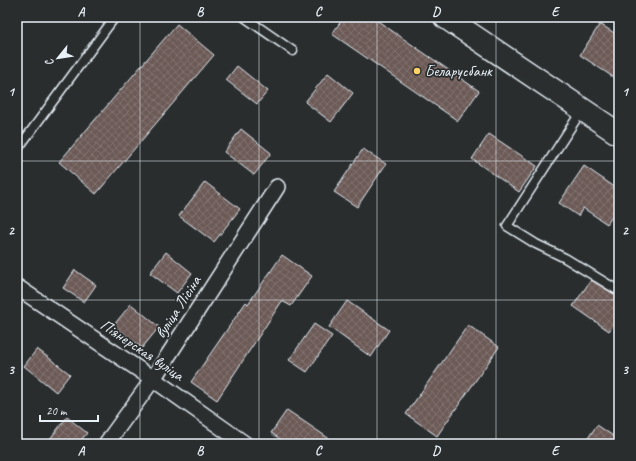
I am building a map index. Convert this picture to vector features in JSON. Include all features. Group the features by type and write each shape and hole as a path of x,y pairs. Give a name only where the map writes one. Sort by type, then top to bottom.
{"main road":[{"path":"445,17 619,134"}],"street":[{"name":"вуліца Лісіна","path":"106,444 153,379 277,187"},
{"name":"Піянерская вуліца","path":"17,286 246,444"}],"lane":[{"path":"17,150 115,17"},
{"path":"244,17 293,52"},
{"path":"583,110 507,226 536,244 565,258 619,291"}],"building":[{"path":"344,17 372,17 479,91 458,121 332,34"},
{"path":"177,24 214,55 96,194 59,162"},
{"path":"600,24 619,36 619,81 580,55"},
{"path":"237,66 268,91 257,104 226,80"},
{"path":"328,73 353,93 331,122 305,102"},
{"path":"241,129 271,153 254,175 224,152"},
{"path":"489,134 537,166 519,192 472,159"},
{"path":"363,149 386,164 357,207 334,192"},
{"path":"584,166 619,190 619,207 607,224 583,208 578,216 559,203"},
{"path":"205,182 240,209 214,242 179,216"},
{"path":"166,252 192,273 177,293 150,273"},
{"path":"282,255 312,276 291,306 282,301 217,400 191,382 246,302 248,304"},
{"path":"75,270 96,285 84,302 63,288"},
{"path":"591,280 619,297 619,318 609,331 573,306"},
{"path":"347,301 389,330 371,357 329,327"},
{"path":"131,304 159,327 142,348 113,326"},
{"path":"314,324 332,336 307,372 289,360"},
{"path":"468,325 499,347 437,436 406,414"},
{"path":"37,349 70,374 56,392 24,366"},
{"path":"287,410 337,444 288,444 271,433"},
{"path":"67,417 87,433 78,444 46,444"},
{"path":"597,425 619,440 619,444 584,444"}],"place":[{"name":"Беларусбанк","path":"417,71"}]}
